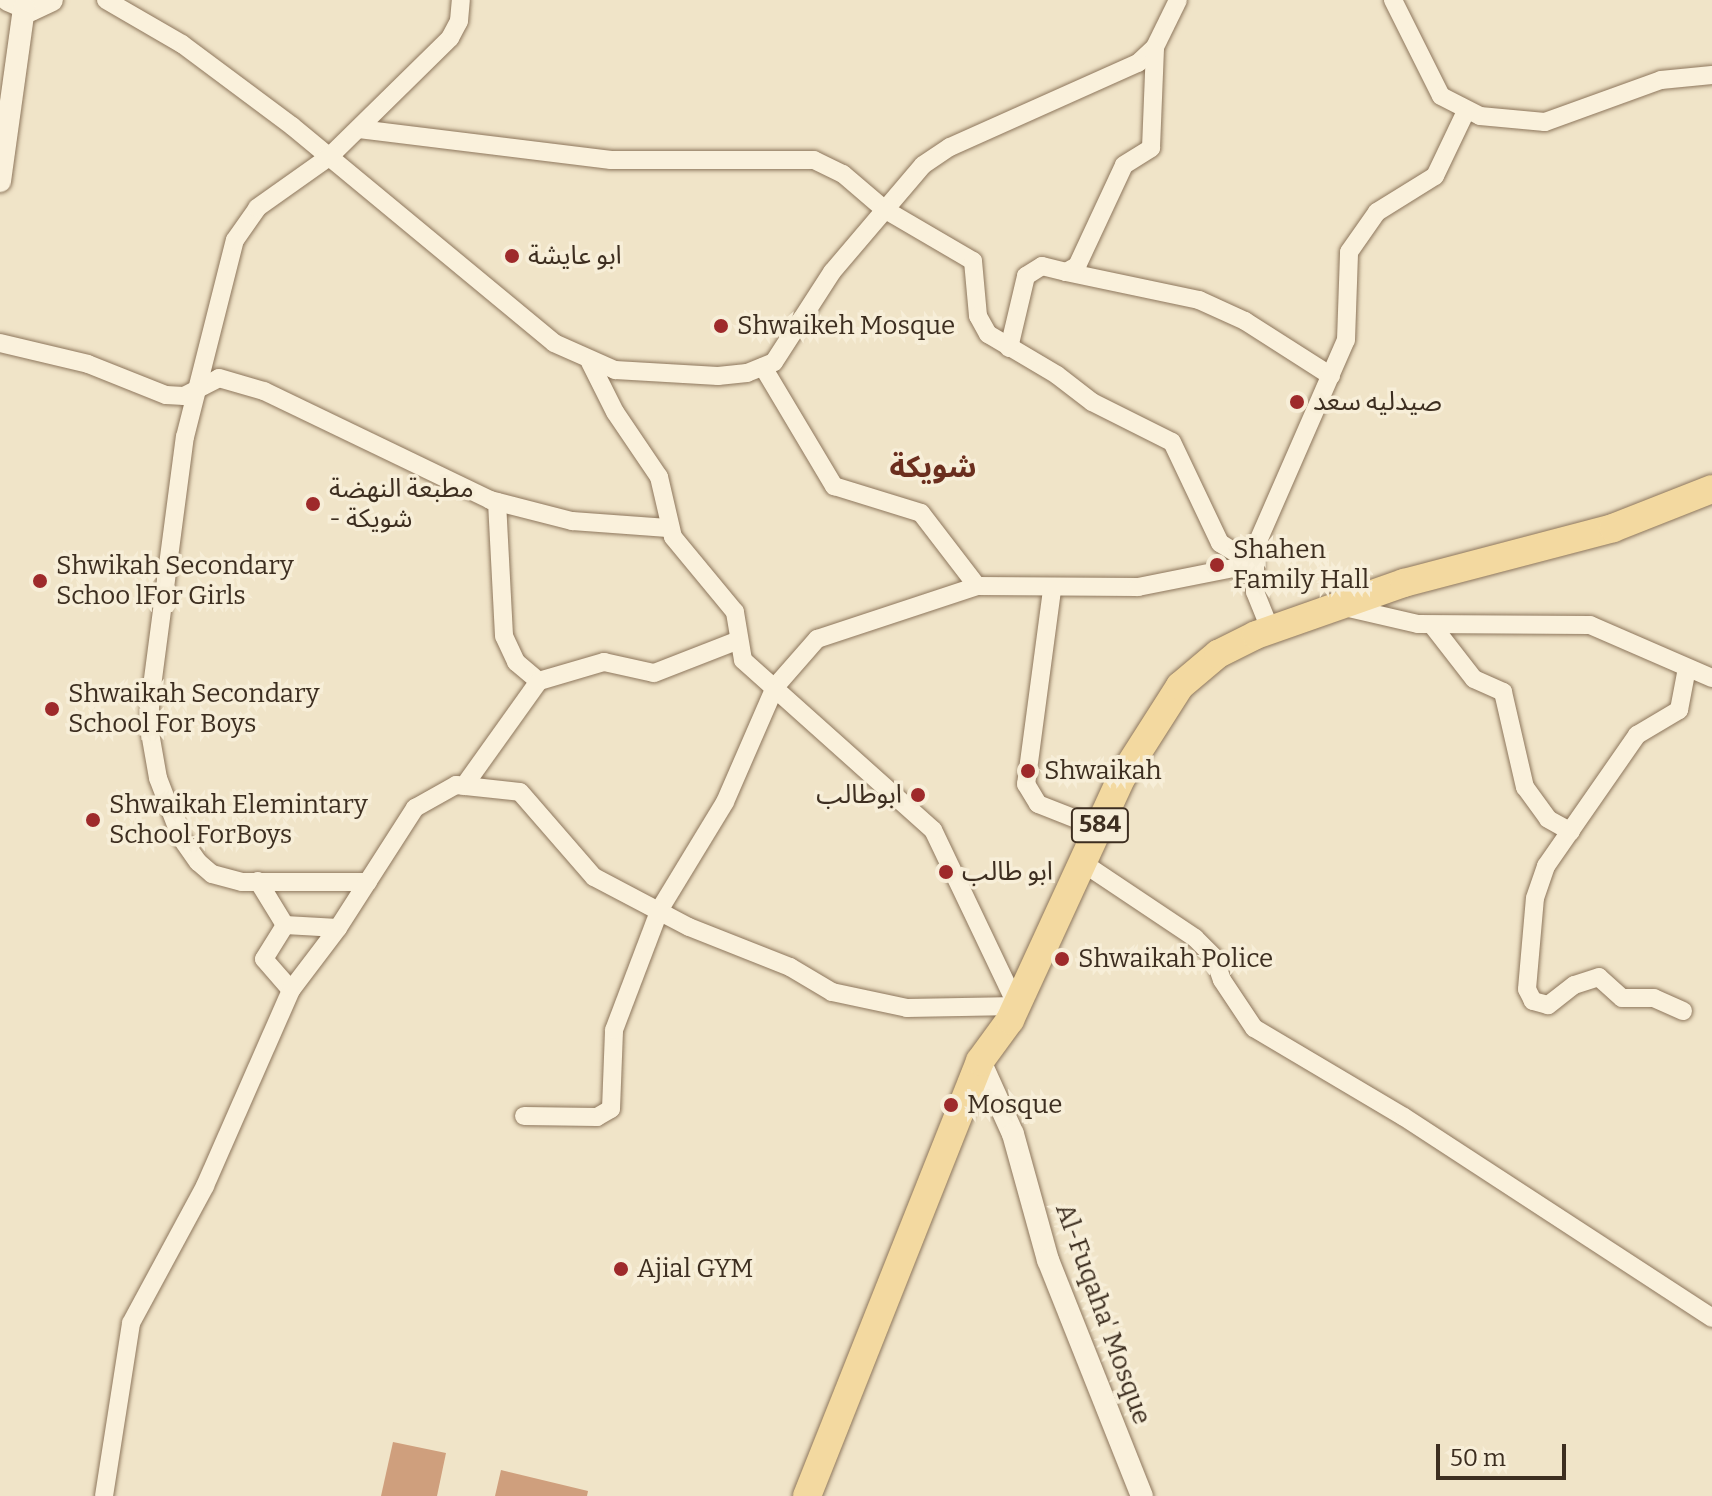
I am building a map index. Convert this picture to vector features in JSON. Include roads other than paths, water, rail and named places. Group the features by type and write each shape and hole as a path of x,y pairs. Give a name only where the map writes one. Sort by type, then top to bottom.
{"main road":[{"name":"584","path":"807,1496 980,1061 1017,1006 1143,738 1180,686 1218,654 1270,629 1337,605 1613,528 1712,489"}],"street":[{"path":"0,181 16,5 52,0"},
{"path":"106,0 182,44 329,157 554,343 590,362 615,370 718,376 774,362 832,272 923,165 950,147 1117,76 1155,47"},
{"path":"368,882 258,881 212,874 188,850 158,778 151,747 151,694 185,437 240,228 264,203 329,157 450,38 459,21 461,0"},
{"path":"1066,272 1077,266 1124,165 1151,148 1155,47 1178,0"},
{"path":"1393,0 1441,96 1466,111 1545,122 1661,80 1712,75"},
{"path":"1270,629 1255,592 1253,564 1260,533 1346,340 1353,242 1377,212 1435,176 1466,111"},
{"path":"359,129 611,160 814,160 843,174 884,209 973,261 978,316 988,334 1057,375 1092,402 1172,442 1220,543 1253,564"},
{"path":"1009,348 1026,276 1042,266 1199,300 1245,321 1331,376"},
{"path":"0,343 88,364 166,395 195,392 219,378 264,391 497,502 572,521 668,528"},
{"path":"104,1496 131,1323 205,1186 291,990 338,928 415,808 456,785 520,792 594,877 660,909 689,927 790,967 832,992 907,1008 1017,1006 933,830 743,660 736,641 737,622 730,604 668,528 659,477 615,412 590,362"},
{"path":"763,367 834,486 921,513 977,586"},
{"path":"497,502 504,636 516,662 539,681"},
{"path":"524,1116 597,1117 611,1109 614,1030 660,909 725,802 775,687 817,639 977,586 1052,590 1161,584 1253,564"},
{"path":"1052,590 1026,784 1038,804 1099,828"},
{"path":"1337,605 1432,625 1574,622 1597,627 1712,678"},
{"path":"1432,625 1474,679 1503,692 1525,787 1548,819 1571,832"},
{"path":"464,786 539,681 604,662 654,673 736,641"},
{"path":"1683,1011 1654,998 1620,998 1609,982 1595,977 1574,985 1551,1004 1539,1005 1530,997 1535,898 1546,866 1637,735 1681,707 1687,668"},
{"path":"1083,863 1195,938 1214,957 1222,980 1254,1028 1404,1117 1712,1318"},
{"path":"258,881 285,925"},
{"path":"285,925 338,928"},
{"path":"285,925 264,959 291,990"},
{"name":"Al-Fuqaha' Mosque","path":"980,1061 1013,1134 1048,1260 1142,1496"}],"place":[{"name":"ابو عايشة","path":"512,256"},
{"name":"Shwaikeh Mosque","path":"721,326"},
{"name":"صيدليه سعد","path":"1297,402"},
{"name":"مطبعة النهضة - شويكة","path":"313,504"},
{"name":"Shahen Family Hall","path":"1217,565"},
{"name":"Shwikah Secondary Schoo lFor Girls","path":"40,581"},
{"name":"Shwaikah Secondary School For Boys","path":"52,709"},
{"name":"Shwaikah","path":"1028,771"},
{"name":"ابوطالب","path":"918,795"},
{"name":"Shwaikah Elemintary School ForBoys","path":"93,820"},
{"name":"ابو طالب","path":"946,872"},
{"name":"Shwaikah Police","path":"1062,959"},
{"name":"Mosque","path":"951,1105"},
{"name":"Ajial GYM","path":"621,1269"}],"district":[{"name":"شويكة","path":"933,467"}]}
